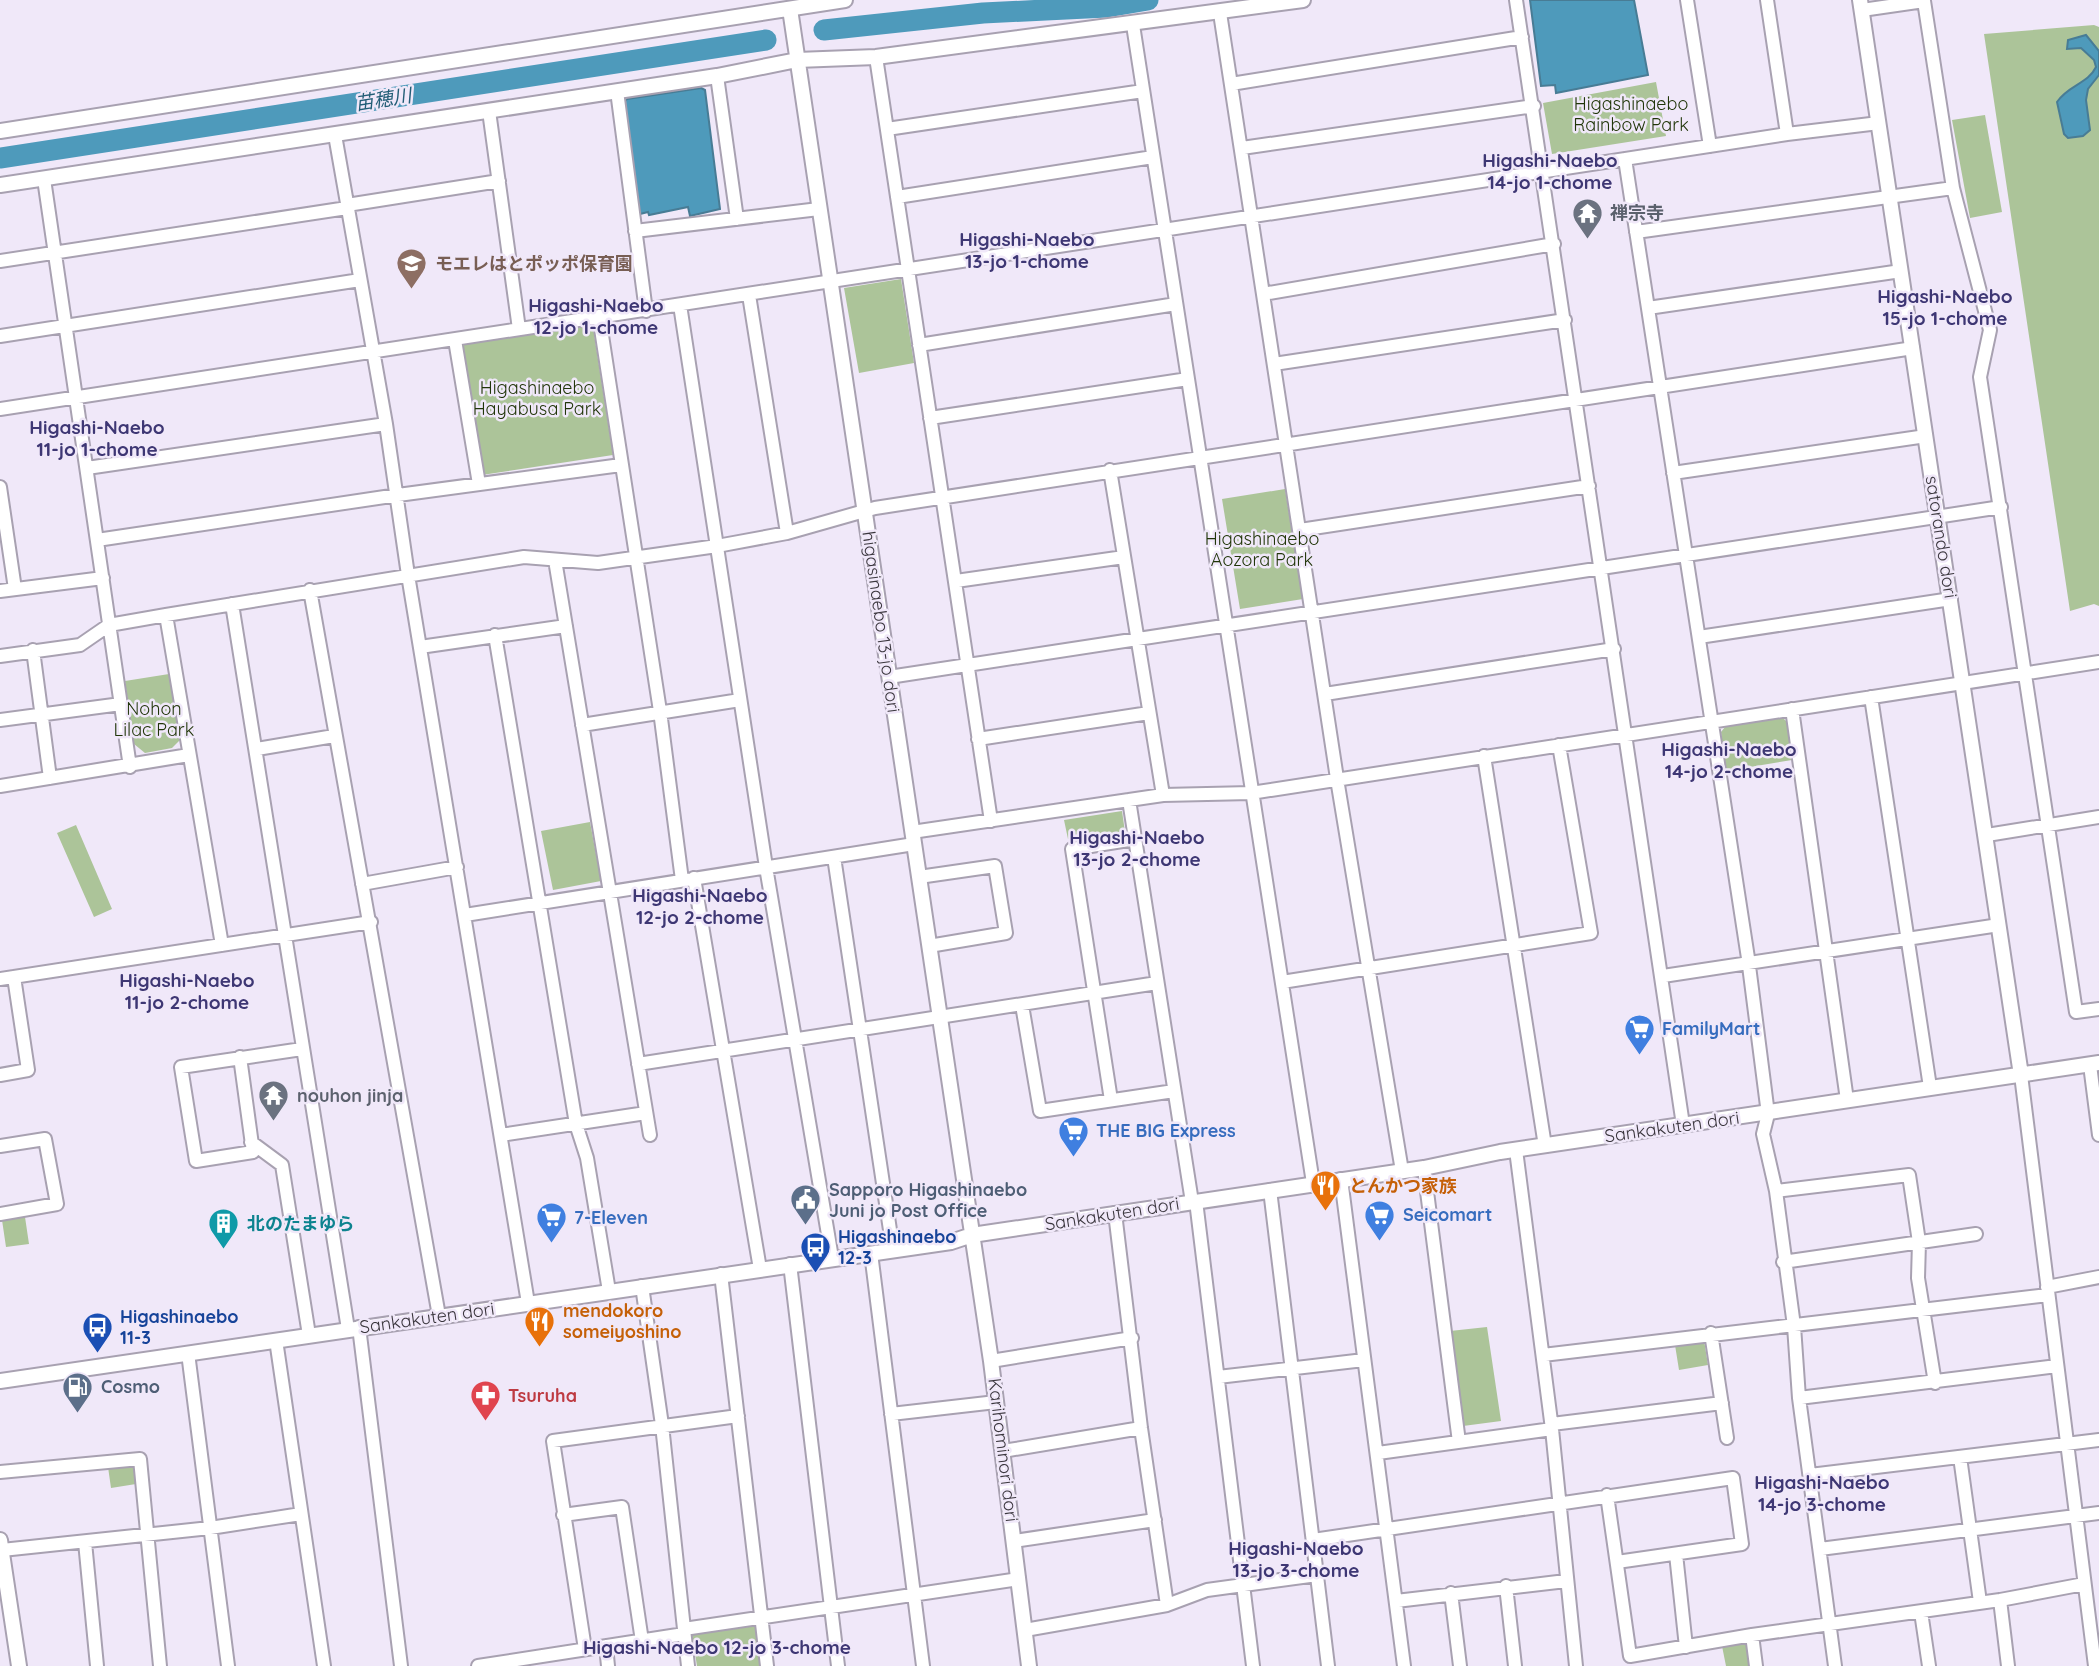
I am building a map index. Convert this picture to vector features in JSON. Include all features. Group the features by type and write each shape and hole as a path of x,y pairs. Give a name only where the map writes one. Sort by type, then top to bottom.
{"street":[{"path":"0,131 845,0"},
{"path":"0,185 717,76 797,60 876,57 1133,25 1304,0"},
{"path":"1516,0 1534,106 1683,1125"},
{"path":"1687,0 1710,146"},
{"path":"1767,0 1787,134"},
{"path":"1861,5 1924,1 1952,188 1990,330 1980,377 2077,1012 2099,1009"},
{"name":"satorando dori","path":"1861,5 2021,1075"},
{"name":"higasinaebo 13-jo dori","path":"790,9 972,1235"},
{"path":"1220,13 1368,969 1402,1171"},
{"path":"1133,25 1313,1183"},
{"path":"1231,84 1522,37"},
{"path":"876,57 991,821"},
{"path":"717,76 737,219"},
{"path":"617,91 646,311"},
{"path":"887,129 1143,91"},
{"path":"1242,148 1534,106"},
{"path":"489,111 519,329"},
{"path":"0,409 1879,122"},
{"path":"335,135 398,495 408,575 528,1303"},
{"path":"897,197 1153,157"},
{"path":"1625,159 1749,964 1769,1114 1763,1134 1776,1191 1783,1262 1794,1326 1799,1398 1835,1666"},
{"path":"44,179 130,767"},
{"path":"0,261 499,181"},
{"path":"1636,232 1952,188"},
{"path":"635,231 819,209"},
{"path":"1264,294 1554,244"},
{"path":"1648,308 1901,271"},
{"path":"0,335 359,280"},
{"path":"749,295 787,533"},
{"path":"919,345 1176,304"},
{"path":"680,305 766,867 798,1038 832,1258"},
{"path":"599,316 688,879 723,1050 760,1269"},
{"path":"1274,363 1565,320"},
{"path":"455,340 479,484"},
{"path":"0,656 80,645 109,625 310,590 524,557 598,563 717,546 787,533 864,509 1913,348"},
{"path":"930,418 1188,379"},
{"path":"87,468 386,424"},
{"path":"1673,473 1926,436"},
{"path":"97,540 621,465"},
{"path":"1110,470 1163,795"},
{"path":"1300,530 1589,486"},
{"path":"0,487 15,590"},
{"path":"889,677 2001,507"},
{"path":"956,581 1124,557"},
{"path":"555,560 650,1135"},
{"path":"0,591 103,578"},
{"path":"310,590 439,1317"},
{"path":"1699,638 1951,599"},
{"path":"232,604 257,749 302,1049 353,1328 401,1666"},
{"path":"166,615 222,945"},
{"path":"420,647 566,626"},
{"path":"495,635 576,1124 587,1158 609,1291"},
{"path":"1325,694 1614,649"},
{"path":"33,650 51,778"},
{"path":"465,915 834,857 991,821 1163,795 1251,793 2099,662"},
{"path":"1871,697 1930,1087"},
{"path":"582,725 740,700"},
{"path":"0,720 43,712 121,704"},
{"path":"1793,709 1847,1100"},
{"path":"978,739 1149,713"},
{"path":"257,749 334,736"},
{"path":"1282,982 1591,933 1559,745"},
{"path":"0,786 130,767 189,755"},
{"path":"1484,757 1545,1146"},
{"path":"1129,800 1174,1091 1194,1201 1253,1666"},
{"path":"1987,835 2099,817"},
{"path":"1111,1100 1072,849 1135,839"},
{"path":"834,857 893,1250"},
{"path":"919,877 995,866 1006,933 929,946"},
{"path":"362,884 457,867"},
{"path":"0,979 371,922"},
{"path":"1663,976 1999,925"},
{"path":"0,1075 28,1070 14,977"},
{"path":"638,1064 1157,983"},
{"path":"1022,1005 1040,1111 1174,1091"},
{"path":"240,1056 253,1152 196,1161 181,1067 240,1056 302,1049"},
{"path":"2095,1064 2099,1135"},
{"name":"Sankakuten dori","path":"0,1381 951,1242 972,1235 1424,1168 1516,1150 2095,1064"},
{"path":"2021,1075 2095,1666"},
{"path":"501,1135 646,1113"},
{"path":"0,1146 45,1139 57,1205 0,1214"},
{"path":"251,1142 282,1165 309,1335"},
{"path":"1516,1150 1561,1504 1566,1581 1576,1666"},
{"path":"1424,1168 1459,1442"},
{"path":"1776,1191 1909,1175 1919,1242 1918,1278 1935,1382"},
{"path":"1341,1179 1404,1666"},
{"path":"1270,1190 1328,1666"},
{"path":"1115,1213 1141,1428 1167,1605"},
{"path":"1783,1262 1976,1234"},
{"name":"Karihominori dori","path":"972,1235 1003,1451 1029,1666"},
{"path":"871,1253 922,1666"},
{"path":"790,1264 838,1666"},
{"path":"721,1274 767,1666"},
{"path":"1543,1355 1712,1333 1794,1326 2047,1291 2099,1277"},
{"path":"642,1286 662,1425 688,1666"},
{"path":"1712,1333 1727,1438"},
{"path":"991,1361 1132,1338"},
{"path":"276,1340 324,1666"},
{"path":"188,1353 228,1666"},
{"path":"1218,1377 1364,1360"},
{"path":"1799,1398 2057,1366"},
{"path":"891,1414 996,1402"},
{"path":"1378,1453 1722,1403"},
{"path":"584,1649 553,1441 738,1416"},
{"path":"1003,1451 1141,1428"},
{"path":"1810,1475 2099,1440"},
{"path":"1960,1457 1968,1531 1980,1602"},
{"path":"0,1472 140,1460 160,1666"},
{"path":"1313,1540 1734,1478 1741,1544 1617,1562"},
{"path":"1607,1495 1630,1657 1752,1635 2000,1600 2084,1584"},
{"path":"563,1515 622,1507 642,1641"},
{"path":"1820,1549 2099,1513"},
{"path":"19,1666 1,1545 85,1542 210,1528 300,1514"},
{"path":"1014,1541 1155,1520"},
{"path":"85,1542 97,1666"},
{"path":"1676,1554 1686,1647"},
{"path":"1026,1630 1167,1605 1206,1590 1317,1575"},
{"path":"478,1666 533,1662 584,1649 642,1641 761,1616 1019,1579"},
{"path":"1396,1601 1566,1581"},
{"path":"1506,1586 1515,1666"},
{"path":"1451,1593 1460,1666"},
{"path":"2000,1600 2008,1666"},
{"path":"1921,1612 1929,1666"},
{"path":"1752,1635 1756,1666"},
{"path":"606,1646 608,1666"}],"green space":[{"path":"2094,25 2099,27 2099,606 2094,604 2070,611 1984,34"},
{"name":"Higashinaebo Rainbow Park","path":"1656,82 1666,136 1552,154 1543,103"},
{"path":"1985,115 2002,212 1970,218 1952,120"},
{"path":"901,279 914,363 859,373 844,288"},
{"name":"Higashinaebo Hayabusa Park","path":"592,321 613,455 482,475 461,342"},
{"name":"Higashinaebo Aozora Park","path":"1285,489 1303,599 1240,609 1222,499"},
{"name":"Nohon Lilac Park","path":"169,674 180,740 172,748 145,753 134,744 125,681"},
{"path":"1783,718 1787,722 1792,760 1726,771 1721,732 1725,727"},
{"path":"1122,811 1125,832 1068,839 1064,820"},
{"path":"590,822 601,881 553,890 541,831"},
{"path":"76,825 112,909 94,917 57,833"},
{"path":"25,1217 29,1244 6,1247 2,1220"},
{"path":"1487,1327 1501,1421 1463,1426 1450,1331"},
{"path":"1704,1340 1708,1365 1679,1370 1675,1345"},
{"path":"133,1464 136,1484 111,1488 108,1467"},
{"path":"755,1626 761,1666 697,1666 692,1635"},
{"path":"1746,1642 1750,1666 1726,1666 1722,1646"}],"water":[{"path":"1530,0 1634,0 1648,75 1556,93 1555,85 1541,86"},
{"path":"2086,35 2099,51 2099,75 2088,89 2086,100 2090,130 2083,136 2068,138 2064,134 2057,102 2096,67 2094,60 2081,48 2067,49 2068,40"},
{"path":"701,88 705,90 720,209 690,216 688,207 649,215 648,212 640,214 623,103 627,99"}],"waterway":[{"name":"苗穂川","path":"824,30 983,13 1107,7 1148,0"},
{"name":"苗穂川","path":"0,158 766,40"}],"place":[{"name":"禅宗寺","path":"1587,240"},
{"name":"モエレはとポッポ保育園","path":"412,291"},
{"name":"FamilyMart","path":"1639,1056"},
{"name":"nouhon jinja","path":"274,1123"},
{"name":"THE BIG Express","path":"1073,1158"},
{"name":"とんかつ家族","path":"1326,1213"},
{"name":"Sapporo Higashinaebo Juni jo Post Office","path":"806,1227"},
{"name":"Seicomart","path":"1380,1242"},
{"name":"7-Eleven","path":"551,1245"},
{"name":"北のたまゆら","path":"224,1251"},
{"name":"Higashinaebo 12-3","path":"815,1274"},
{"name":"mendokoro someiyoshino","path":"540,1348"},
{"name":"Higashinaebo 11-3","path":"97,1354"},
{"name":"Cosmo","path":"78,1414"},
{"name":"Tsuruha","path":"485,1423"}],"district":[{"name":"Higashi-Naebo 14-jo 1-chome","path":"1550,171"},
{"name":"Higashi-Naebo 13-jo 1-chome","path":"1027,250"},
{"name":"Higashi-Naebo 15-jo 1-chome","path":"1945,307"},
{"name":"Higashi-Naebo 12-jo 1-chome","path":"596,316"},
{"name":"Higashi-Naebo 11-jo 1-chome","path":"97,438"},
{"name":"Higashi-Naebo 14-jo 2-chome","path":"1729,760"},
{"name":"Higashi-Naebo 13-jo 2-chome","path":"1137,848"},
{"name":"Higashi-Naebo 12-jo 2-chome","path":"700,906"},
{"name":"Higashi-Naebo 11-jo 2-chome","path":"187,991"},
{"name":"Higashi-Naebo 14-jo 3-chome","path":"1822,1493"},
{"name":"Higashi-Naebo 13-jo 3-chome","path":"1296,1559"},
{"name":"Higashi-Naebo 12-jo 3-chome","path":"717,1647"}]}
